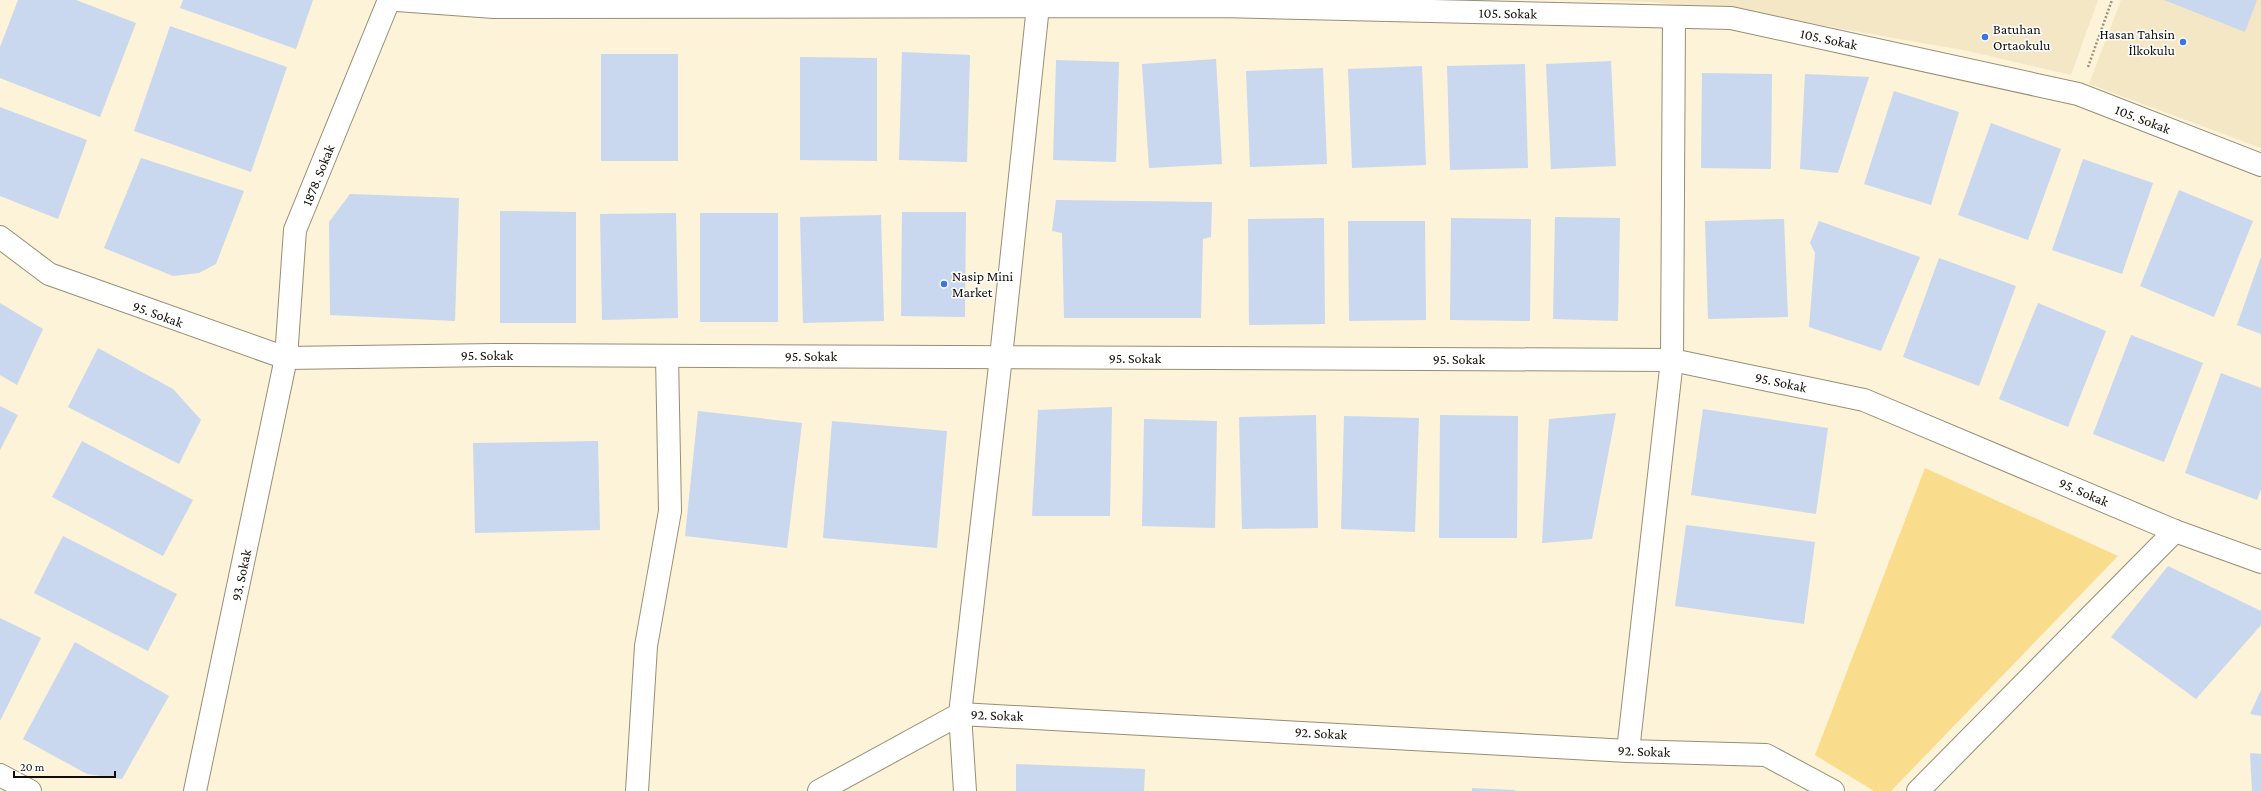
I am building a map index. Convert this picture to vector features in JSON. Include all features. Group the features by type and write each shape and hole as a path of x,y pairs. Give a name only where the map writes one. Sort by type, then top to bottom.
{"street":[{"name":"1878. Sokak","path":"286,358 295,230 389,0"},
{"name":"105. Sokak","path":"397,0 494,7 1040,3 1731,18 2078,94 2261,165"},
{"path":"965,791 960,714 1040,3"},
{"path":"1628,751 1672,360 1674,17"},
{"name":"95. Sokak","path":"0,237 49,274 286,358 495,355 1672,360 1864,400 2175,530 2261,562"},
{"path":"636,791 646,646 670,511 667,356"},
{"name":"93. Sokak","path":"195,791 286,358"},
{"path":"1918,791 2175,530"},
{"name":"92. Sokak","path":"819,791 960,714 1628,751 1766,755 1833,791"},
{"path":"0,775 30,791"}],"path":[{"path":"2078,94 2112,0"}],"shaded area":[{"name":"Batuhan Ortaokulu","path":"1580,0 2098,0 2071,75 1968,51 1803,22 1653,2"},
{"name":"Hasan Tahsin İlkokulu","path":"2121,0 2261,0 2261,148 2089,84"},
{"path":"1925,468 2118,556 1891,791 1874,791 1815,755"}],"building":[{"path":"18,0 76,0 136,23 100,117 0,78 0,47"},
{"path":"183,0 313,0 296,49 180,8"},
{"path":"2164,0 2257,0 2245,32"},
{"path":"170,26 287,67 251,172 134,131"},
{"path":"902,52 970,55 967,162 899,160"},
{"path":"601,54 678,54 678,161 601,161"},
{"path":"800,57 877,58 877,161 800,160"},
{"path":"1216,59 1222,164 1149,168 1142,64"},
{"path":"1056,60 1119,62 1116,162 1053,160"},
{"path":"1611,61 1616,166 1551,169 1546,64"},
{"path":"1525,64 1528,168 1450,170 1447,66"},
{"path":"1422,66 1426,165 1352,168 1348,69"},
{"path":"1323,68 1327,164 1250,167 1246,71"},
{"path":"1702,73 1772,74 1771,169 1701,168"},
{"path":"1805,74 1869,77 1838,173 1800,169"},
{"path":"1894,91 1959,112 1931,205 1864,184"},
{"path":"0,107 87,140 58,219 0,196"},
{"path":"1991,123 2061,149 2028,240 1958,215"},
{"path":"141,158 244,191 216,264 199,273 173,276 104,248"},
{"path":"2083,159 2153,183 2122,274 2052,250"},
{"path":"2179,190 2253,221 2214,317 2140,286"},
{"path":"350,194 459,198 455,321 330,315 329,222"},
{"path":"1056,200 1212,202 1211,237 1203,239 1201,318 1064,318 1062,233 1052,231"},
{"path":"500,211 576,212 576,323 500,323"},
{"path":"902,212 966,212 965,317 901,316"},
{"path":"676,213 678,318 602,320 600,214"},
{"path":"700,213 778,213 778,322 700,322"},
{"path":"881,215 884,321 803,323 800,217"},
{"path":"1555,217 1620,218 1618,321 1553,319"},
{"path":"1324,218 1325,324 1249,325 1248,219"},
{"path":"1451,218 1531,219 1530,321 1450,320"},
{"path":"1784,219 1788,317 1708,319 1705,221"},
{"path":"1348,221 1425,221 1426,320 1349,321"},
{"path":"1819,221 1920,257 1881,351 1809,327 1815,253 1810,243"},
{"path":"2261,257 2261,334 2237,325"},
{"path":"1939,258 2016,286 1979,386 1903,357"},
{"path":"0,303 43,329 17,385 0,375"},
{"path":"2038,303 2106,331 2068,427 1999,399"},
{"path":"2131,335 2203,363 2164,462 2093,434"},
{"path":"98,348 173,389 201,420 179,464 68,407"},
{"path":"2221,373 2261,388 2261,489 2257,500 2185,473"},
{"path":"0,406 18,415 0,450"},
{"path":"1112,407 1110,516 1032,516 1038,410"},
{"path":"1703,409 1828,428 1816,514 1691,495"},
{"path":"698,411 802,423 787,548 685,536"},
{"path":"1616,413 1592,539 1542,543 1549,419"},
{"path":"1316,415 1318,528 1242,529 1239,417"},
{"path":"1440,415 1518,416 1517,538 1439,538"},
{"path":"1344,416 1419,418 1415,532 1341,529"},
{"path":"1144,419 1217,421 1215,528 1142,526"},
{"path":"832,421 947,431 937,548 823,538"},
{"path":"82,441 193,500 163,556 52,497"},
{"path":"598,441 600,530 475,533 473,443"},
{"path":"1686,525 1815,542 1804,624 1675,606"},
{"path":"63,536 177,594 148,651 34,593"},
{"path":"2168,566 2261,611 2261,625 2196,699 2111,637"},
{"path":"0,618 41,638 0,721"},
{"path":"75,642 169,696 122,779 87,774 23,739"},
{"path":"2261,690 2261,716 2250,714"},
{"path":"2250,753 2261,754 2261,791 2252,791"},
{"path":"1016,764 1145,769 1144,791 1016,791"},
{"path":"1472,788 1515,790 1515,791 1472,791"}],"place":[{"name":"Batuhan Ortaokulu","path":"1985,37"},
{"name":"Hasan Tahsin İlkokulu","path":"2183,42"},
{"name":"Nasip Mini Market","path":"944,284"}]}
